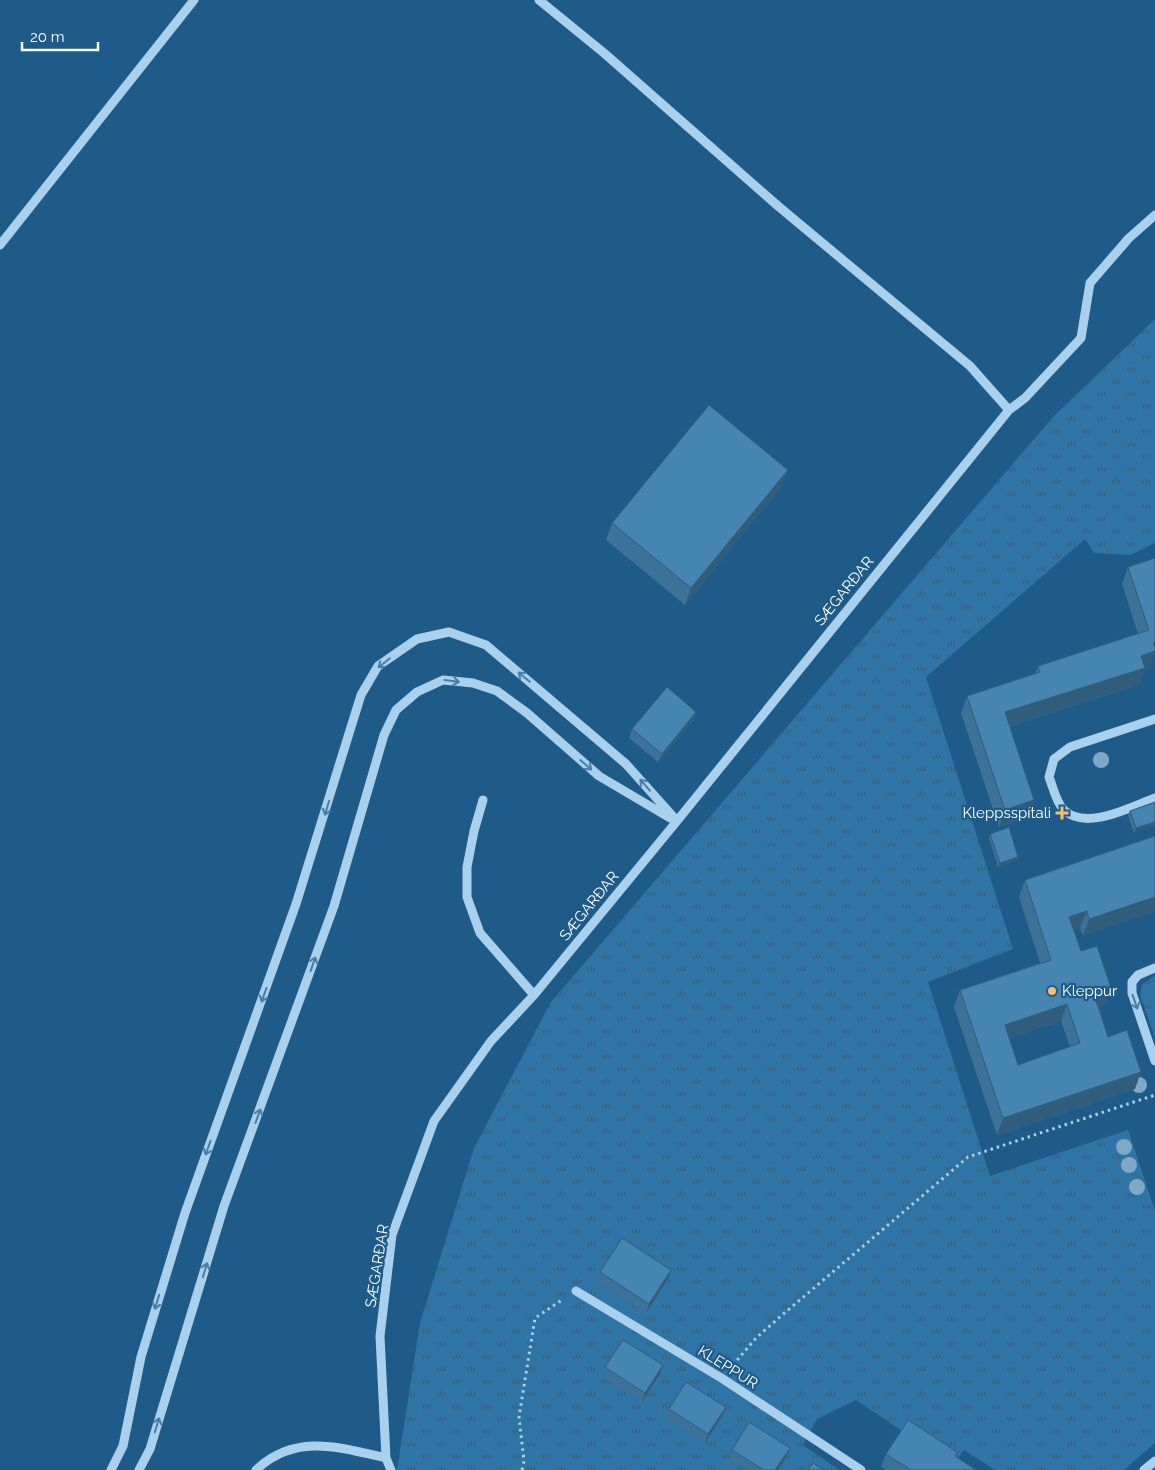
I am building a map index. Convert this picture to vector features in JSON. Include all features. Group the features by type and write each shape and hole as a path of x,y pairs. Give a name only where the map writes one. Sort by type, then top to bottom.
{"street":[{"path":"0,245 194,0"},
{"path":"539,0 604,53 785,213 970,366 1009,410"},
{"name":"SÆGARÐAR","path":"391,1470 386,1458 380,1336 392,1235 434,1121 490,1041 534,995 677,822 992,429 1081,338 1090,283 1129,238 1155,215"},
{"path":"111,1470 123,1446 141,1357 185,1214 296,904 361,695 378,666 418,639 450,632 486,645 626,764 677,822"},
{"path":"139,1470 150,1449 224,1206 334,906 384,735 396,710 417,692 443,680 474,683 497,691 527,713 599,776 677,822"},
{"path":"1155,719 1070,747 1054,759 1049,777 1062,808 1076,818 1093,819 1155,798"},
{"path":"483,800 474,831 467,867 467,897 480,933 534,995"},
{"path":"1155,968 1138,975 1132,982 1132,993 1155,1061"},
{"name":"KLEPPUR","path":"576,1291 723,1379 861,1470"},
{"path":"256,1470 269,1458 306,1445 348,1449 386,1458"},
{"path":"1144,1470 1155,1461"}],"path":[{"path":"723,1379 756,1338 968,1156 1155,1095"},
{"path":"522,1470 524,1461 519,1417 535,1318 576,1291"}],"green space":[{"path":"1155,319 1155,543 1130,555 1094,553 1085,539 926,677 1013,949 928,982 990,1176 1128,1130 1155,1211 1155,1443 1124,1470 995,1470 964,1450 953,1465 856,1400 817,1419 803,1445 839,1470 397,1470 420,1323 474,1148 551,1002 1053,417"},
{"path":"1155,976 1155,1038 1140,995 1142,984"}],"building":[{"path":"709,405 788,470 691,588 612,523"},
{"path":"1155,558 1155,643 1153,643 1155,651 1141,656 1145,668 1005,712 1034,800 1005,810 967,696 1040,672 1038,666 1149,630 1128,567"},
{"path":"667,687 696,712 662,754 632,729"},
{"path":"1155,802 1155,822 1136,828 1130,811"},
{"path":"1009,827 1018,857 1000,863 990,834"},
{"name":"Kleppur","path":"1155,836 1155,897 1089,919 1087,911 1069,917 1081,951 1097,946 1111,988 1094,994 1108,1037 1127,1030 1141,1072 1003,1118 960,990 1051,960 1025,880","holes":["1067,1004 1080,1043 1018,1065 1005,1025"]},
{"path":"622,1238 671,1270 649,1304 600,1272"},
{"path":"623,1340 663,1365 645,1393 605,1367"},
{"path":"686,1382 726,1407 708,1434 669,1409"},
{"path":"908,1420 957,1452 955,1456 976,1470 911,1470 886,1454"},
{"path":"749,1422 790,1448 775,1470 764,1470 732,1450"},
{"path":"813,1463 824,1470 808,1470"}],"place":[{"name":"Kleppsspítali","path":"1062,813"},
{"name":"Kleppur","path":"1052,991"}]}
